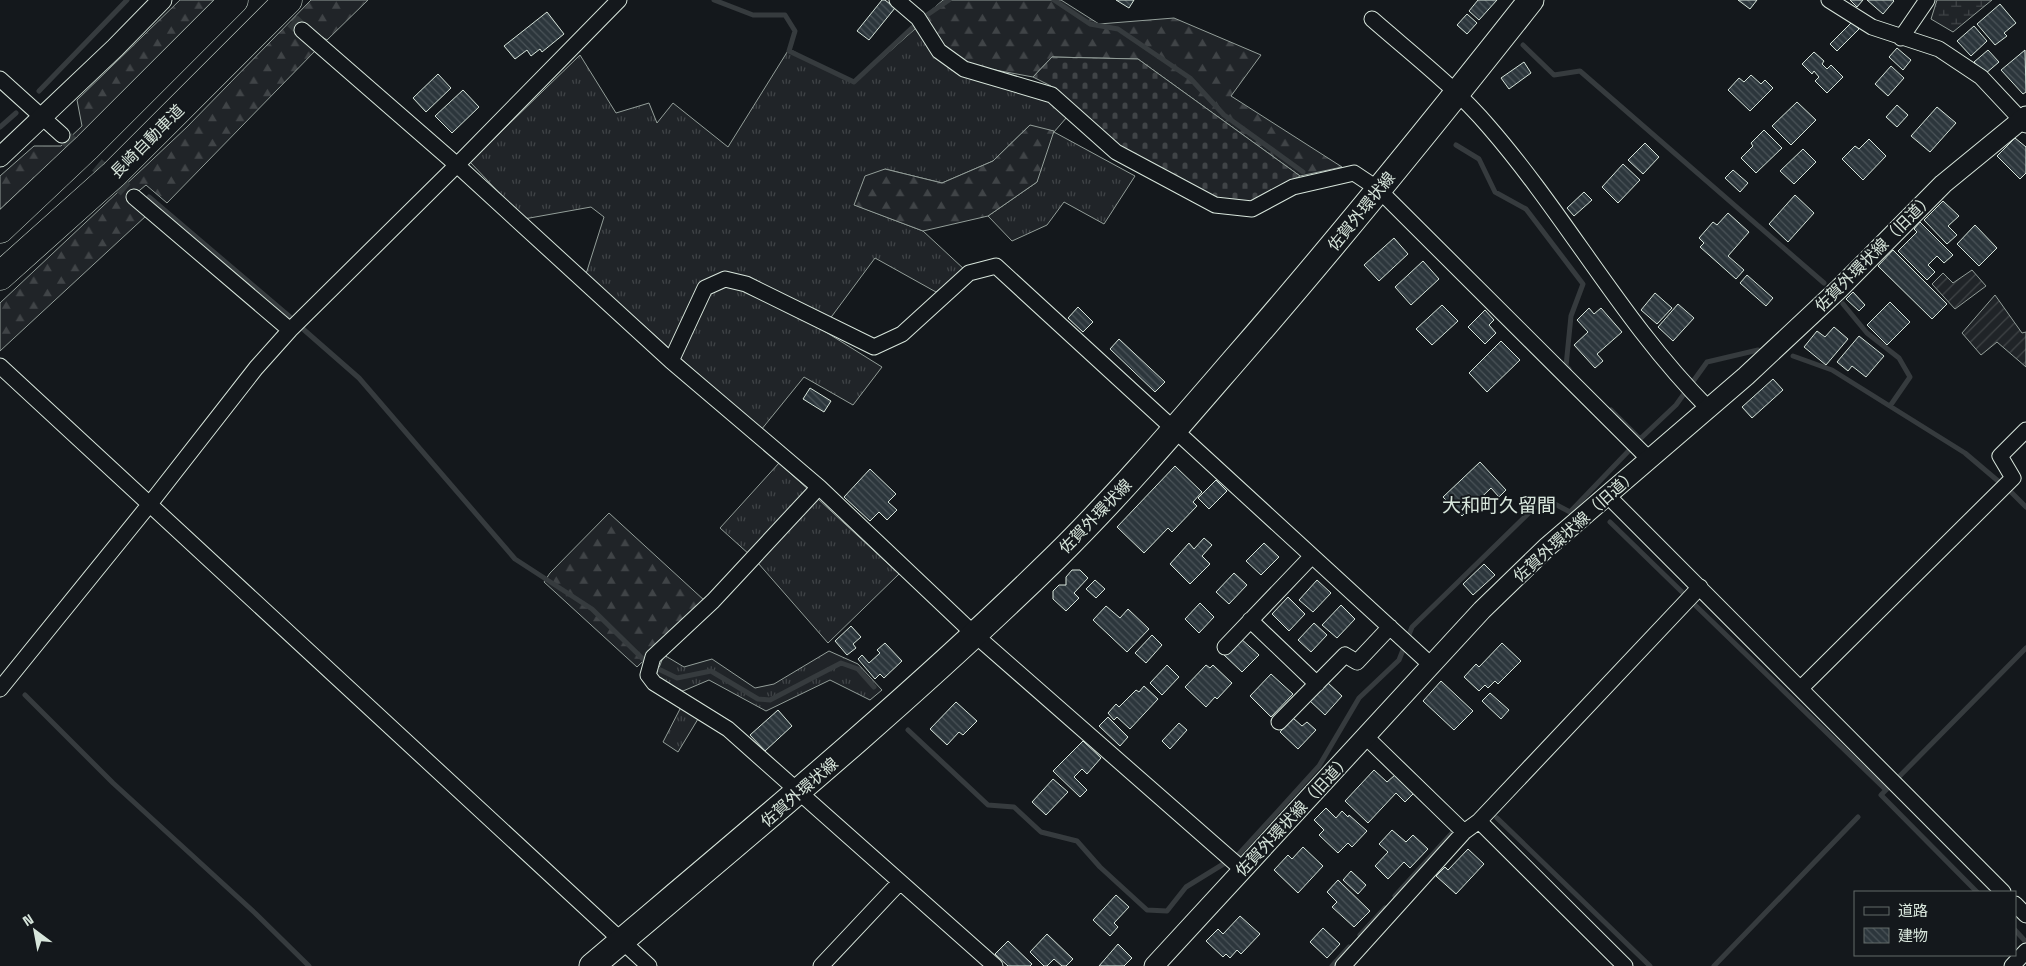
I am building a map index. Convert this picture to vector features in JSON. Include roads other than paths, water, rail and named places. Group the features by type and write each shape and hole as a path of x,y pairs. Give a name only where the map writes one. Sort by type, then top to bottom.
{"highway":[{"path":"0,229 87,147 234,0"},
{"name":"長崎自動車道","path":"0,276 114,174 288,0"}],"main road":[{"name":"佐賀外環状線","path":"592,966 798,792 974,634 1056,557 1139,471 1303,281 1457,94 1531,0"}],"street":[{"path":"0,157 162,0"},
{"path":"1,685 149,505 256,368 290,330 457,165 619,0"},
{"path":"897,0 918,18 939,51 964,69 1052,95 1116,152 1215,205 1252,209 1293,187 1354,173 1378,189 1639,450"},
{"path":"1829,0 1872,27 1939,49 1981,78 2024,120"},
{"path":"1901,38 1927,0"},
{"path":"1372,20 1457,94 1490,127 1547,202 1614,296 1708,408"},
{"path":"302,30 457,165 671,361 819,487 974,634 1242,869"},
{"path":"0,79 62,134"},
{"name":"佐賀外環状線（旧道）","path":"1154,966 1482,610 1546,548 1608,495 1639,450 1708,408 1746,376 1839,288 1942,184 2024,120"},
{"path":"134,197 290,330"},
{"path":"671,361 705,288 724,279 746,284 874,347 902,334 969,272 996,266 1431,665"},
{"path":"0,366 649,966"},
{"path":"1801,688 2013,478 2000,456 2026,430"},
{"path":"819,487 712,601 654,657 648,675 654,683 728,729 995,966"},
{"path":"1608,495 2002,891"},
{"path":"1225,647 1312,556"},
{"path":"1343,966 1464,832 1479,821 1700,587"},
{"path":"1250,620 1317,684"},
{"path":"1279,722 1345,655 1357,662 1394,631"},
{"path":"1365,736 1464,832"},
{"path":"1479,821 1625,966"},
{"path":"821,966 900,882"},
{"path":"2016,905 2026,915"}],"waterway":[{"path":"39,91 127,0"},
{"path":"714,0 753,15 785,15 795,31 789,51 854,82 914,26"},
{"path":"927,15 949,0"},
{"path":"1054,0 1090,24 1118,29 1190,78 1224,115 1303,172"},
{"path":"1523,45 1554,75 1580,71 1824,283"},
{"path":"0,127 16,113"},
{"path":"1456,145 1479,159 1495,192 1526,209 1583,284 1571,316 1566,366 1569,369"},
{"path":"149,197 290,317"},
{"path":"1843,304 1867,333 1899,358 1910,377 1890,406"},
{"path":"303,329 359,378 515,559 592,609 648,664 677,678 711,671 758,699 770,700 841,663 858,669 874,687"},
{"path":"908,730 988,805 1014,807 1041,832 1077,841 1100,867 1147,910 1167,911 1186,887 1238,855 1319,766 1359,698 1399,660 1412,627 1539,503 1551,502 1570,512 1640,439 1676,405 1707,362 1758,350"},
{"path":"1793,356 1832,370 1965,453 2026,507"},
{"path":"1611,410 1640,439"},
{"path":"1610,522 1682,592"},
{"path":"1696,606 1886,790"},
{"path":"1976,891 1881,795 2026,648"},
{"path":"25,695 113,783 255,913 309,966"},
{"path":"1714,966 1858,817"},
{"path":"1497,818 1650,966"},
{"path":"1395,896 1453,832"},
{"path":"1360,935 1385,908"},
{"path":"2016,931 2026,942"},
{"path":"1332,966 1349,947"}],"tunnel":[{"path":"276,5 302,30"},
{"path":"62,135 134,197"}],"district":[{"name":"大和町久留間","path":"1499,505"}]}
